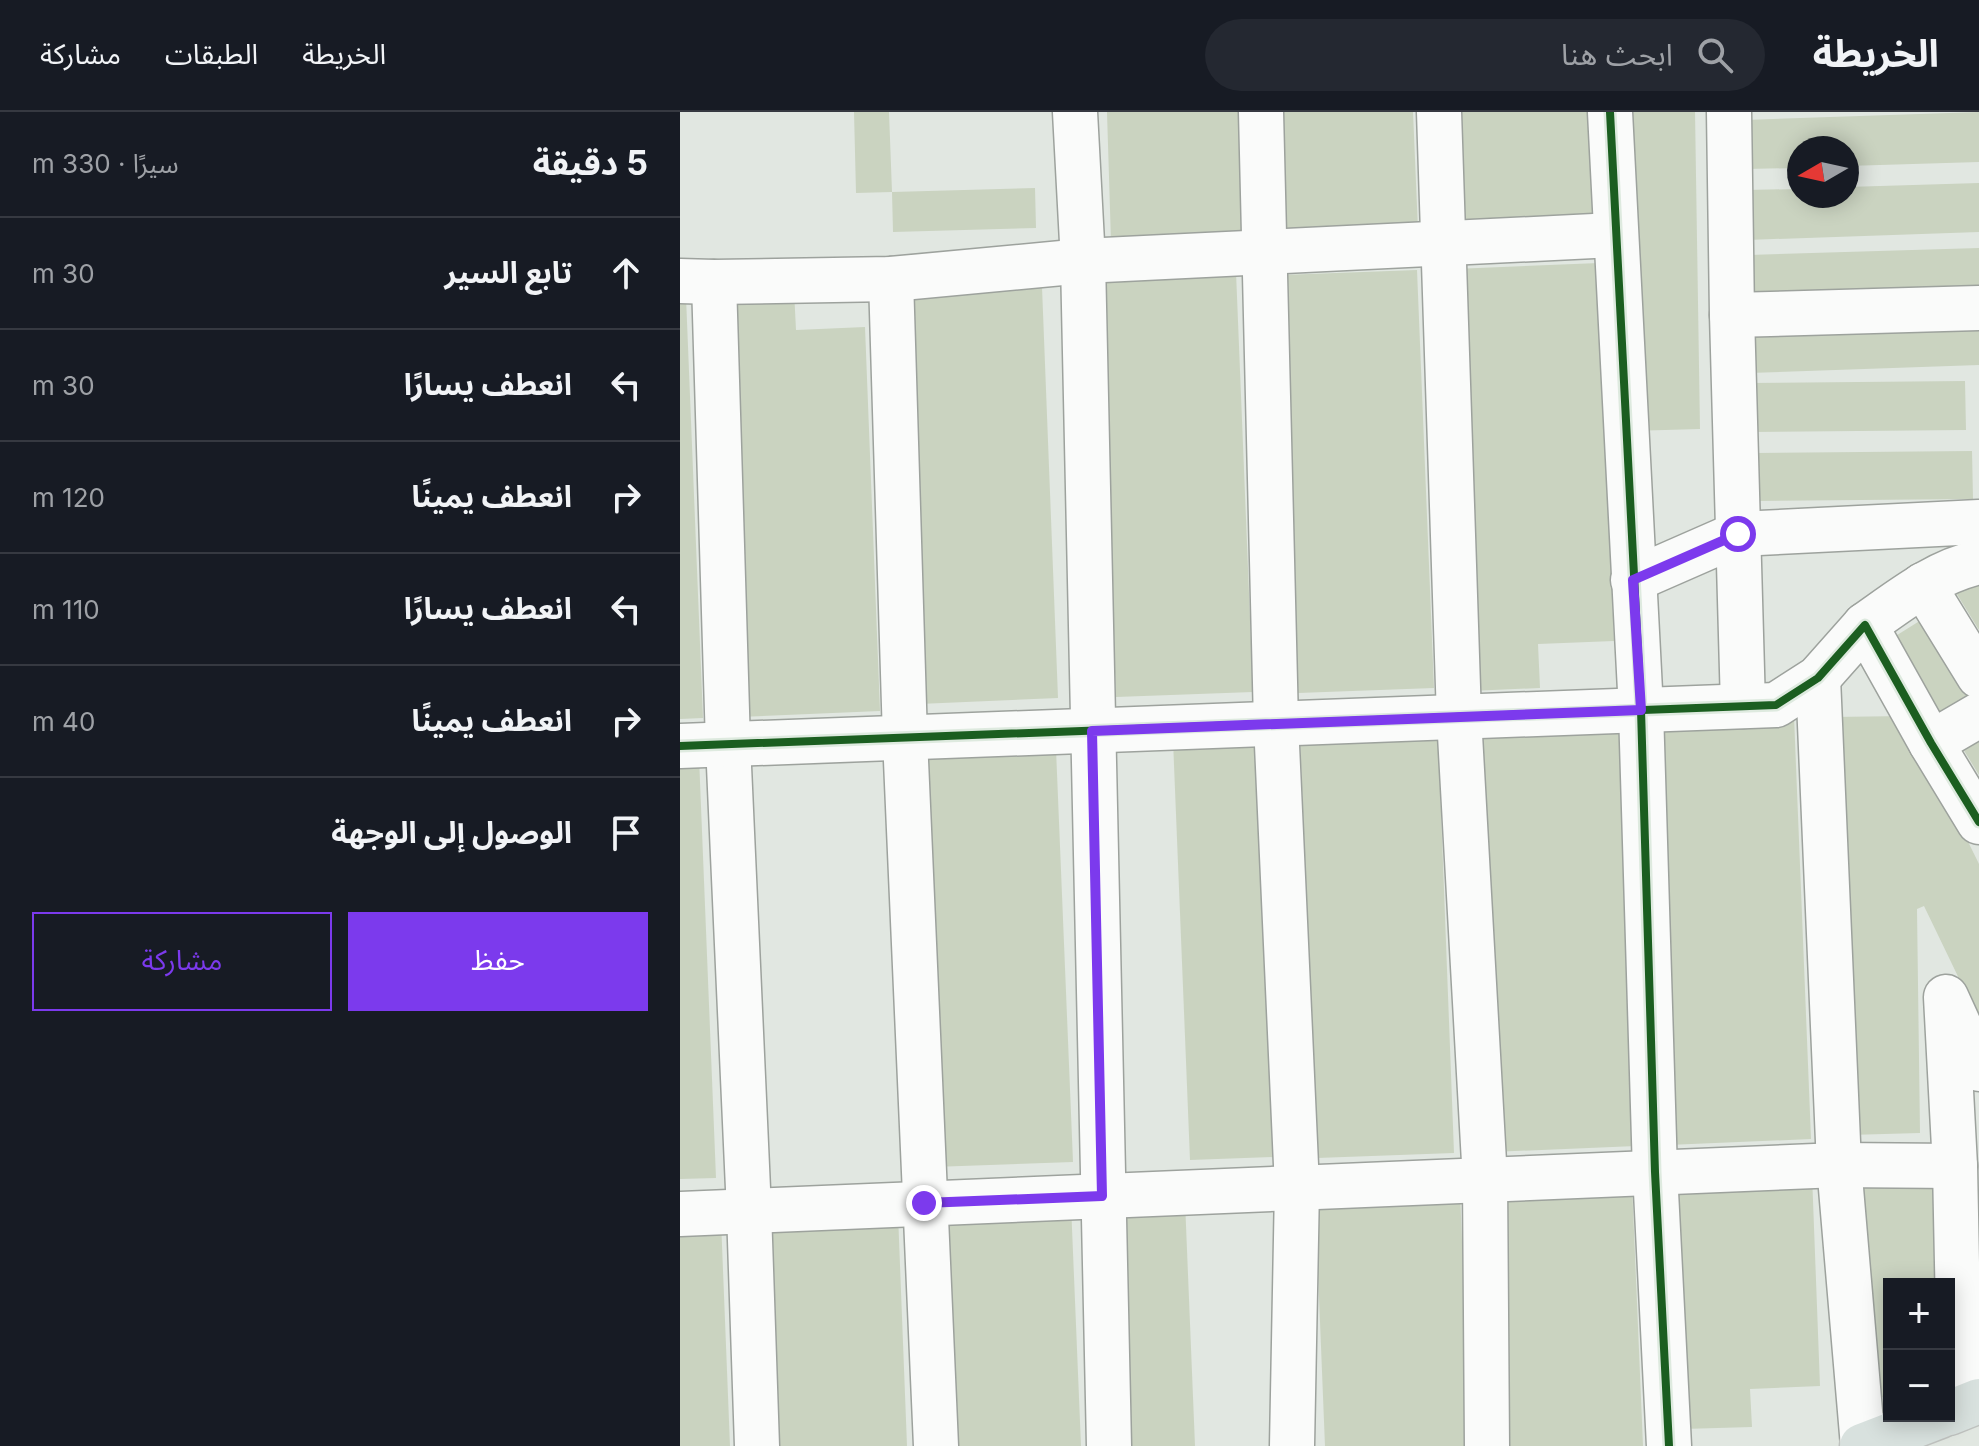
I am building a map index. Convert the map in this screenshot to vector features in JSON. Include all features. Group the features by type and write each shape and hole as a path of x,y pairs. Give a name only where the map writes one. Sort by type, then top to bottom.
{"main road":[{"path":"1863,1446 1957,1409"}],"street":[{"path":"1075,112 1083,261 1109,1446"},
{"path":"1261,112 1276,723 1297,1187 1292,1446"},
{"path":"1439,112 1459,717 1485,1180 1487,1446"},
{"path":"1610,112 1641,710 1655,1172 1669,1446"},
{"path":"1729,112 1743,706"},
{"path":"757,1446 728,744 697,282 891,279 1083,261 1614,235"},
{"path":"891,279 905,738 936,1446"},
{"path":"1732,315 1979,308"},
{"path":"1633,580 1738,534 1979,522"},
{"path":"680,746 1776,705 1818,678 1865,625 1923,585 1957,567 1979,562"},
{"path":"1923,585 1979,676"},
{"path":"1865,625 1979,822"},
{"path":"1818,678 1839,1165 1863,1446"},
{"path":"1931,743 1979,715"},
{"path":"1957,1409 1955,1166 1946,997 1979,1069"},
{"path":"680,1214 1839,1165 1955,1166"}],"building":[{"path":"854,112 889,112 892,192 856,193"},
{"path":"1107,112 1244,112 1248,238 1111,242"},
{"path":"1281,112 1413,112 1418,230 1286,235"},
{"path":"1456,112 1594,112 1598,221 1461,226"},
{"path":"1625,112 1695,112 1700,429 1630,431"},
{"path":"1979,112 1979,162 1859,166 1859,136 1787,136 1787,168 1746,169 1745,120"},
{"path":"1979,183 1979,232 1747,240 1745,190 1787,189 1787,208 1859,208 1859,187"},
{"path":"1035,188 1036,228 893,232 892,192"},
{"path":"1979,248 1979,298 1749,305 1748,255"},
{"path":"1599,263 1614,641 1538,644 1540,688 1470,691 1454,269"},
{"path":"1417,270 1434,688 1298,693 1282,275"},
{"path":"1236,272 1253,692 1116,697 1099,278"},
{"path":"1042,287 1058,698 919,704 902,292"},
{"path":"794,290 796,330 865,327 880,711 739,717 722,293"},
{"path":"686,297 703,718 680,719 680,298"},
{"path":"1979,316 1979,365 1749,373 1747,323"},
{"path":"1965,381 1966,430 1750,432 1749,383"},
{"path":"1972,451 1973,499 1757,501 1756,453"},
{"path":"1979,576 1979,630 1955,591"},
{"path":"1934,612 1979,687 1946,722 1894,637"},
{"path":"1794,716 1811,1139 1668,1145 1651,721"},
{"path":"1906,716 1979,864 1979,1020 1924,906 1917,909 1920,1133 1849,1135 1832,717"},
{"path":"1619,718 1636,1146 1492,1152 1475,724"},
{"path":"1979,725 1979,775 1957,739"},
{"path":"1438,732 1454,1153 1317,1158 1300,738"},
{"path":"1257,737 1274,1157 1190,1160 1173,740"},
{"path":"1056,749 1073,1162 933,1167 916,755"},
{"path":"699,757 716,1178 680,1179 680,758"},
{"path":"1812,1174 1820,1386 1750,1389 1752,1427 1683,1429 1674,1179"},
{"path":"1934,1179 1939,1278 1883,1278 1883,1397 1870,1398 1859,1182"},
{"path":"1632,1184 1643,1446 1503,1446 1493,1189"},
{"path":"1460,1191 1470,1446 1325,1446 1315,1197"},
{"path":"1185,1201 1195,1446 1121,1446 1111,1204"},
{"path":"1071,1204 1081,1446 945,1446 936,1210"},
{"path":"898,1214 907,1446 766,1446 757,1220"},
{"path":"721,1220 730,1446 680,1446 680,1221"}],"cycle path":[{"path":"1610,112 1641,710 1655,1172 1669,1446"},
{"path":"680,746 1776,705 1818,678 1865,625 1979,822"}],"route":[{"path":"924,1203 1102,1196 1092,731 1641,710 1633,580 1738,534"}]}
